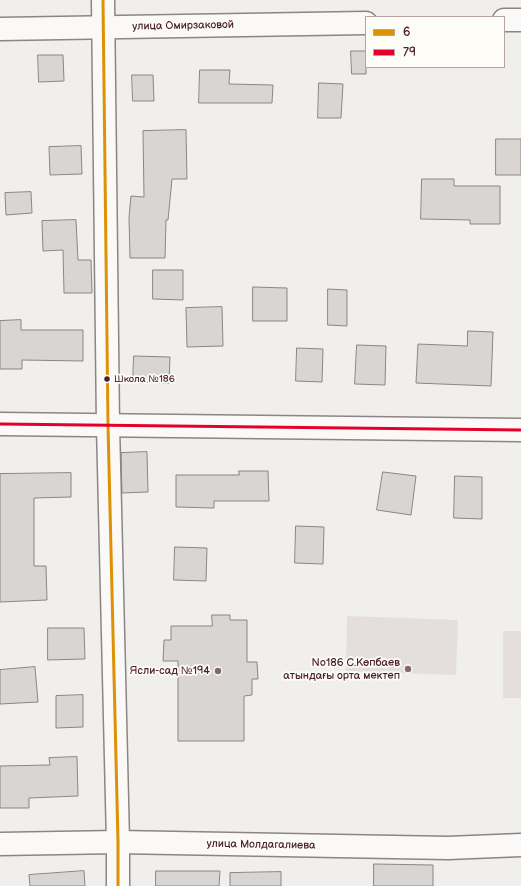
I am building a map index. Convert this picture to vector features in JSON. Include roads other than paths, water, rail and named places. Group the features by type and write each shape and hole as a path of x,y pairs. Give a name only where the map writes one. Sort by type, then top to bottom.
{"street":[{"path":"103,0 108,424 118,886"},
{"path":"505,20 521,20"},
{"name":"улица Омирзаковой","path":"0,29 365,23"},
{"path":"0,424 108,424 521,430"},
{"name":"улица Молдагалиева","path":"0,844 118,842 448,848 521,845"}],"place":[{"name":"Школа №186","path":"107,379"},
{"name":"No186 С.Көпбаев атындағы орта мектеп","path":"408,669"},
{"name":"Ясли-сад №194","path":"218,671"}]}
